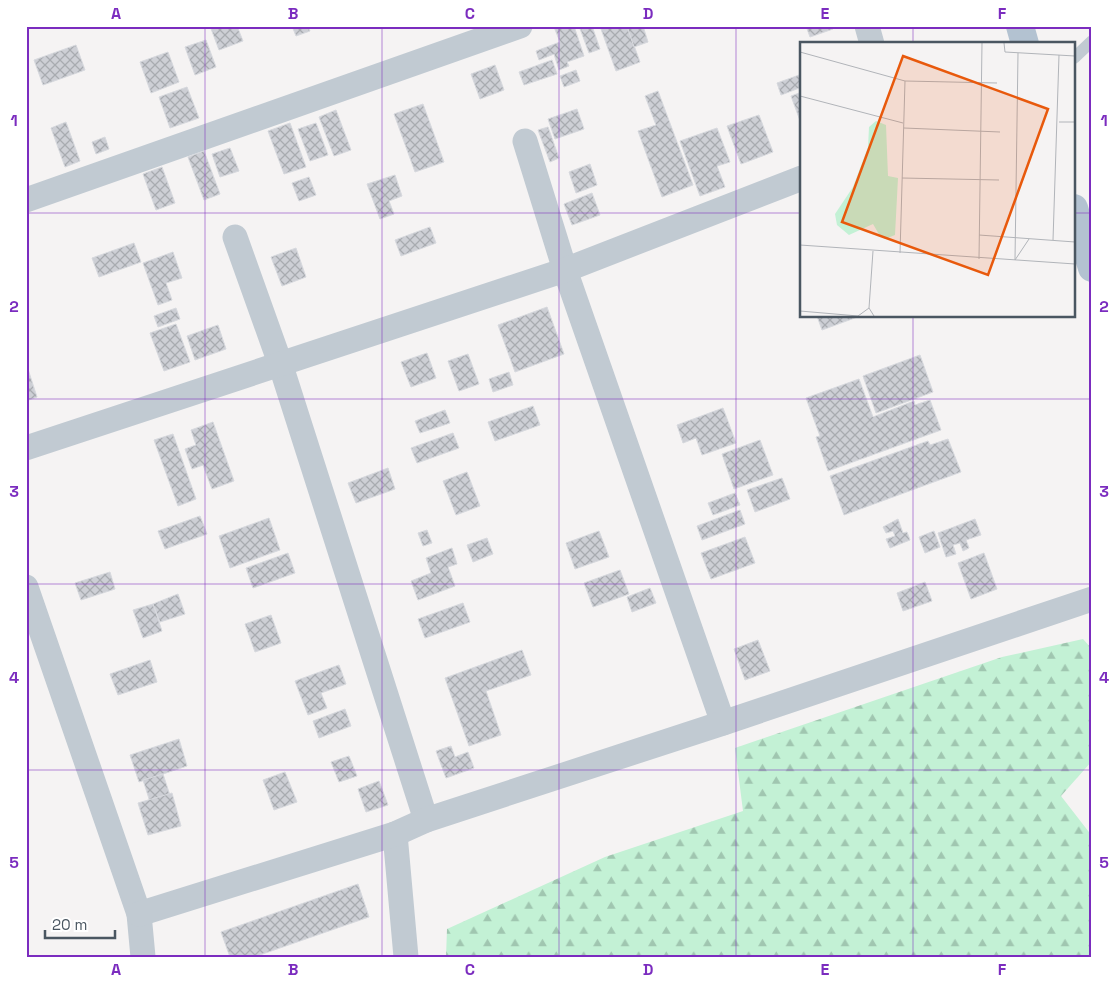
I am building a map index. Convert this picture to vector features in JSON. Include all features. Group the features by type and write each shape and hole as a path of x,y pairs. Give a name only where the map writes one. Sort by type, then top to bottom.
{"main road":[{"path":"1020,26 1024,42"},
{"path":"1078,211 1092,268"}],"street":[{"path":"26,200 520,26"},
{"path":"867,26 871,42"},
{"path":"525,141 565,270 723,723"},
{"path":"26,448 565,270 800,179"},
{"path":"235,236 280,363 426,820"},
{"path":"26,587 139,914 143,957"},
{"path":"139,914 394,834 426,820 1092,599"},
{"path":"394,834 406,957"}],"lane":[{"path":"1076,56 1092,41"}],"green space":[{"path":"1083,639 1092,649 1092,761 1061,796 1092,836 1092,957 446,957 447,929 605,857 743,811 735,748 1002,657"}],"building":[{"path":"210,26 237,26 243,41 219,50"},
{"path":"292,26 308,26 310,31 296,36"},
{"path":"574,26 584,56 567,62 569,66 559,70 554,54 539,60 536,51 560,42 554,27"},
{"path":"579,26 592,26 600,49 589,53"},
{"path":"608,26 627,26 640,62 616,71 601,29"},
{"path":"627,26 643,26 648,42 634,47"},
{"path":"806,26 832,26 833,29 810,37"},
{"path":"206,40 216,67 195,75 185,47"},
{"path":"76,45 85,70 43,85 34,60"},
{"path":"168,52 179,82 151,93 140,62"},
{"path":"552,60 557,74 524,85 519,72"},
{"path":"495,65 504,90 480,99 471,74"},
{"path":"576,70 580,81 564,87 560,76"},
{"path":"800,75 800,88 781,95 777,83"},
{"path":"187,87 199,118 170,128 159,97"},
{"path":"658,91 693,185 662,197 638,131 656,125 645,96"},
{"path":"800,93 800,121 791,96"},
{"path":"423,104 444,162 415,172 394,114"},
{"path":"577,109 584,129 555,139 548,119"},
{"path":"336,110 351,150 334,156 319,117"},
{"path":"759,115 773,152 741,164 727,126"},
{"path":"66,122 80,161 65,167 51,128"},
{"path":"290,123 306,167 284,174 268,131"},
{"path":"316,123 328,155 310,161 298,129"},
{"path":"548,127 559,158 550,162 538,130"},
{"path":"717,128 730,162 717,166 725,187 700,196 680,141"},
{"path":"105,137 109,149 96,154 92,142"},
{"path":"230,148 239,171 220,177 212,154"},
{"path":"204,151 220,194 204,200 188,157"},
{"path":"590,164 597,185 576,193 569,172"},
{"path":"162,167 175,203 156,210 143,174"},
{"path":"395,175 402,196 389,201 394,214 380,219 367,184"},
{"path":"309,177 316,195 299,201 292,183"},
{"path":"592,193 600,215 572,225 564,204"},
{"path":"430,227 436,243 401,256 395,240"},
{"path":"134,243 141,262 99,277 92,258"},
{"path":"296,248 306,277 282,286 271,257"},
{"path":"173,252 182,278 166,283 172,300 158,305 143,263"},
{"path":"547,307 564,354 515,372 498,325"},
{"path":"176,308 180,319 158,327 154,316"},
{"path":"818,318 855,318 822,330"},
{"path":"176,324 190,362 164,371 150,333"},
{"path":"218,325 226,349 195,360 187,336"},
{"path":"427,353 436,378 411,387 401,362"},
{"path":"468,354 479,384 459,391 448,361"},
{"path":"920,355 933,392 876,413 863,376"},
{"path":"26,363 37,397 26,401"},
{"path":"509,372 513,385 493,392 489,379"},
{"path":"859,379 873,417 914,401 915,405 930,400 941,430 828,471 816,437 820,436 806,398"},
{"path":"533,406 540,425 495,441 488,422"},
{"path":"723,408 736,443 702,455 696,438 683,443 677,425"},
{"path":"445,410 450,423 420,433 415,421"},
{"path":"213,422 234,481 212,489 203,465 192,469 185,449 196,445 191,430"},
{"path":"453,433 459,448 417,463 411,448"},
{"path":"173,434 196,499 178,506 154,440"},
{"path":"948,439 961,472 844,515 830,476 928,441 930,445"},
{"path":"760,440 773,475 734,489 722,454"},
{"path":"388,468 395,489 356,503 348,483"},
{"path":"467,472 480,506 456,515 443,481"},
{"path":"782,478 790,499 755,512 747,490"},
{"path":"735,493 740,505 713,515 708,503"},
{"path":"740,510 745,524 702,540 697,526"},
{"path":"200,516 207,534 165,549 158,531"},
{"path":"269,518 280,550 230,568 219,536"},
{"path":"898,519 903,533 907,532 910,540 890,548 886,539 895,536 893,531 886,533 883,527"},
{"path":"975,519 981,535 966,540 969,548 963,551 960,543 953,545 956,554 946,557 938,533"},
{"path":"427,530 432,543 423,546 418,533"},
{"path":"599,531 609,557 575,569 566,543"},
{"path":"934,531 940,547 925,553 919,537"},
{"path":"745,537 755,563 711,579 701,553"},
{"path":"487,538 493,554 473,562 467,545"},
{"path":"452,548 457,564 448,567 455,586 418,600 411,581 431,573 426,558"},
{"path":"288,553 295,573 253,588 246,568"},
{"path":"984,553 997,589 971,599 958,563"},
{"path":"620,570 629,594 593,607 584,583"},
{"path":"110,572 115,589 81,600 75,583"},
{"path":"925,582 932,601 903,611 897,593"},
{"path":"650,588 656,603 632,612 627,597"},
{"path":"178,594 185,614 160,622 153,604"},
{"path":"463,603 470,622 425,638 418,619"},
{"path":"153,604 162,631 143,638 133,610"},
{"path":"271,615 281,643 255,652 245,624"},
{"path":"758,640 770,671 745,680 734,649"},
{"path":"522,650 531,675 486,691 501,735 469,746 445,678"},
{"path":"150,660 157,682 118,695 110,674"},
{"path":"339,665 346,684 321,693 327,708 308,715 295,681"},
{"path":"345,709 351,726 319,738 313,721"},
{"path":"179,739 187,766 139,782 130,755"},
{"path":"451,746 455,757 468,752 474,768 446,778 436,751"},
{"path":"349,756 357,776 339,782 331,762"},
{"path":"285,772 297,802 274,810 263,780"},
{"path":"163,774 179,823 159,830 143,780"},
{"path":"379,781 388,805 366,812 358,789"},
{"path":"172,793 181,826 148,835 138,803"},
{"path":"358,884 369,917 254,957 230,957 221,932"}]}
